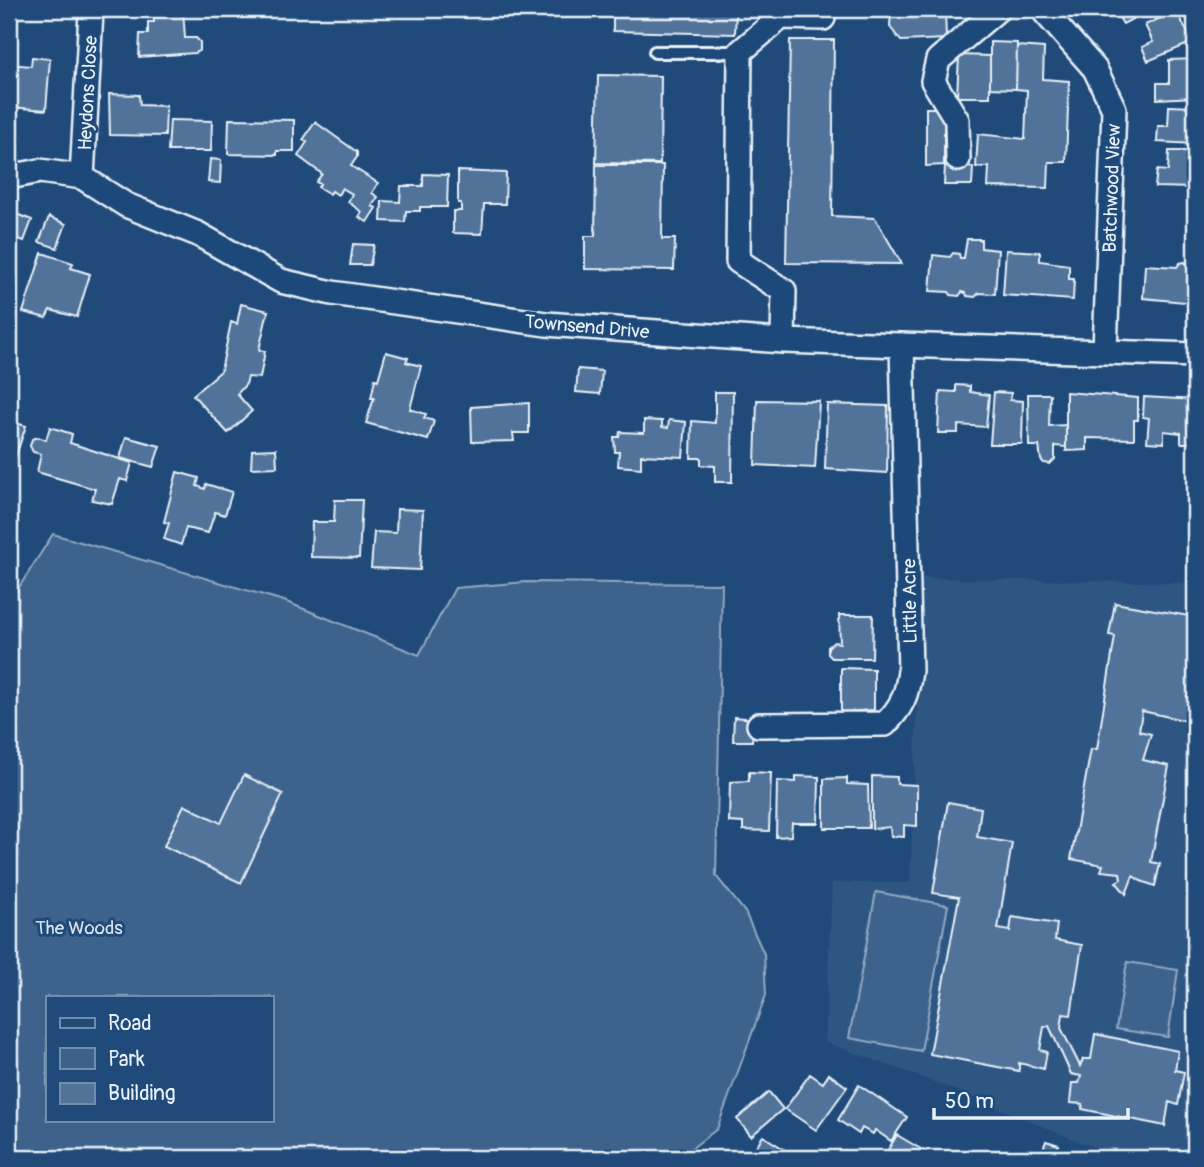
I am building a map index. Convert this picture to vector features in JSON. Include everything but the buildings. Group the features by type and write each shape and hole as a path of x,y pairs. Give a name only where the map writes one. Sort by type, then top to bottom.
{"street":[{"name":"Heydons Close","path":"82,177 92,9"},
{"path":"958,159 957,120 933,81 938,60 998,9"},
{"name":"Batchwood View","path":"1042,9 1095,69 1114,109 1105,351"},
{"path":"783,341 785,291 738,261 740,52 781,17 823,18"},
{"name":"Townsend Drive","path":"9,177 40,171 82,177 126,205 198,234 281,281 319,290 547,324 783,341 1195,355"},
{"name":"Little Acre","path":"759,725 885,724 897,712 907,693 910,671 902,345"}],"lane":[{"path":"655,51 740,52"}],"shaded area":[{"path":"922,578 1195,583 1195,1158 1125,1158 950,1088 825,1042 832,883 910,883"}],"green space":[{"name":"The Woods","path":"53,534 284,601 419,655 455,588 526,582 722,584 716,876 745,912 764,954 766,995 717,1129 679,1158 9,1158 9,603"},
{"path":"876,892 948,905 921,1051 849,1038"},
{"path":"1127,962 1178,970 1168,1037 1116,1029"}]}
